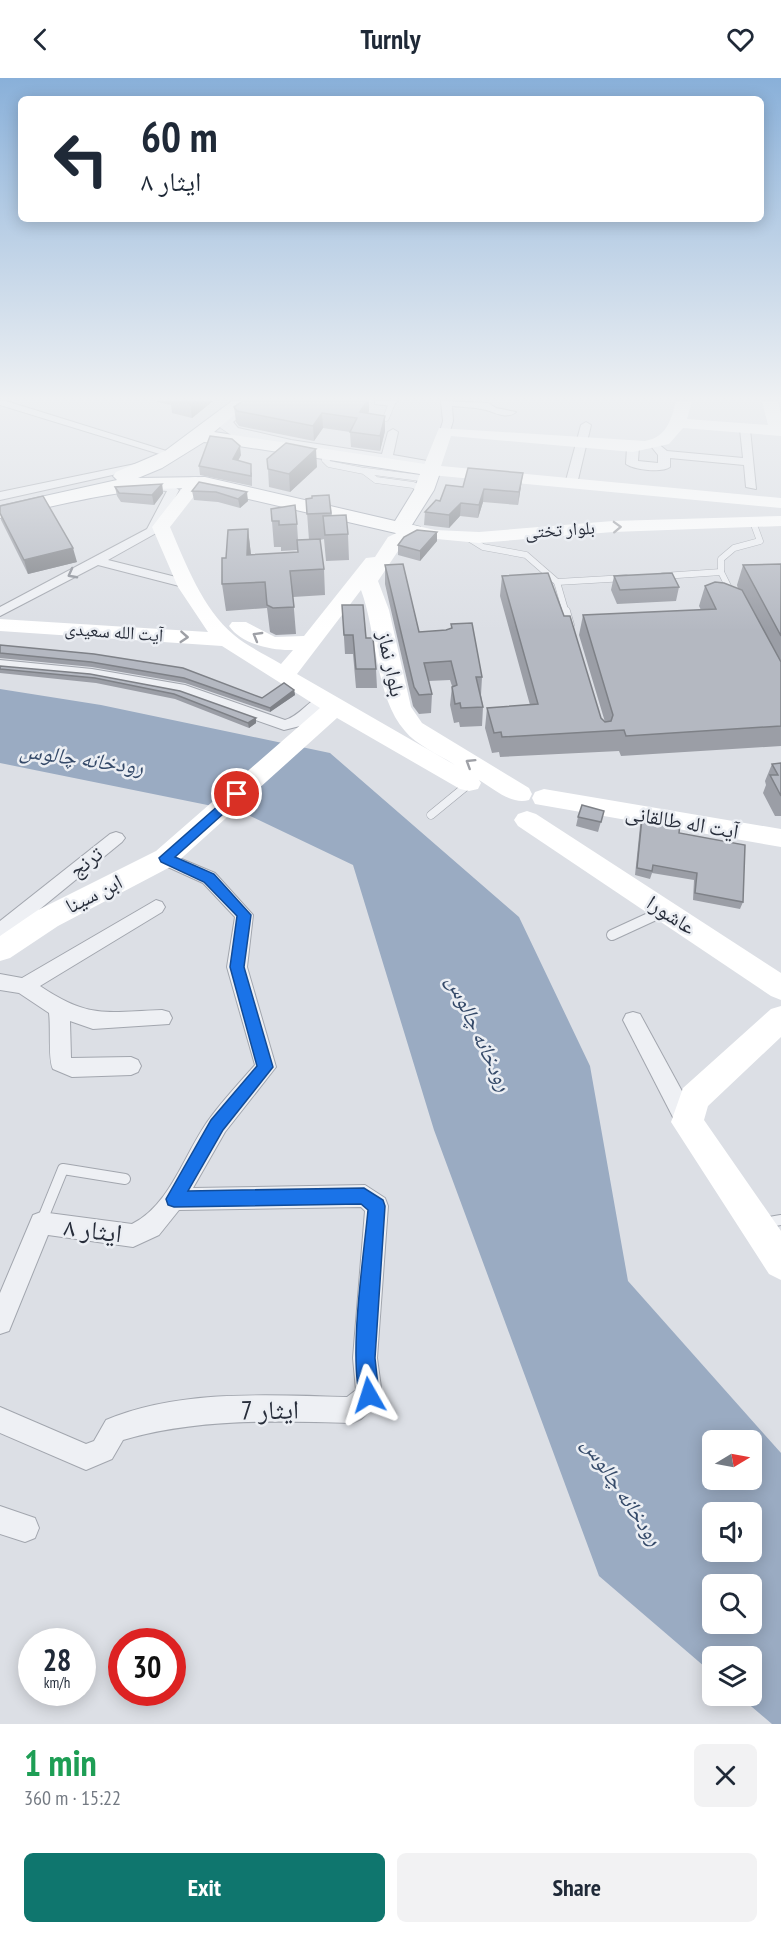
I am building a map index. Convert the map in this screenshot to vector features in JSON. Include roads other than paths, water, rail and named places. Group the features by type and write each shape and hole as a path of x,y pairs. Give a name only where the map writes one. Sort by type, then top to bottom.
{"main road":[{"path":"0,502 118,478"},
{"path":"0,512 162,478"},
{"path":"196,478 201,482"},
{"path":"285,674 330,617 406,530 428,478"},
{"name":"بلوار تختی","path":"461,478 571,484 778,502"},
{"path":"153,481 201,482 406,530"},
{"path":"201,482 156,530 214,627 227,640 330,704 470,783 533,807"},
{"path":"714,497 727,505 731,514 728,519 714,524"},
{"path":"778,502 767,506 765,511 781,521"},
{"name":"بلوار تختی","path":"406,530 443,538 470,539 590,527 781,521"},
{"name":"بلوار نماز","path":"406,530 395,541 368,581 379,610 400,708 414,728 533,807"},
{"path":"189,587 231,620 269,644 286,645 313,641"},
{"path":"330,617 353,610 379,610"},
{"name":"آیت الله سعیدی","path":"0,625 227,640"},
{"path":"304,735 330,704"},
{"path":"304,735 368,726"},
{"name":"ابن سینا","path":"0,950 48,918 165,858 304,735"},
{"name":"آیت اله طالقانی","path":"533,807 583,805 781,838"},
{"name":"عاشورا","path":"533,807 561,842 781,988"},
{"path":"781,1018 694,1098 687,1122 768,1222 781,1262"}],"street":[{"path":"0,496 88,478"},
{"path":"571,484 573,478"},
{"path":"751,478 752,487"},
{"path":"0,517 136,487 173,490 156,530 0,612"},
{"path":"96,561 189,587"},
{"path":"0,664 92,673 185,690 284,725 299,721 330,704"},
{"name":"ترنج","path":"0,931 116,838"},
{"name":"ایثار ۸","path":"0,1322 41,1223 133,1236 151,1227 174,1199 217,1125 266,1067 237,967 244,915 209,878 165,858"},
{"path":"24,986 156,907"},
{"path":"0,982 24,986 58,1009 93,1021 162,1018"},
{"path":"58,1009 62,1035 60,1063 72,1068 131,1066"},
{"path":"633,1020 687,1122"},
{"name":"ایثار 7","path":"0,1420 86,1457 103,1450 115,1429 142,1419 264,1407 352,1410 369,1395 365,1358 377,1206 364,1196 174,1199"}],"lane":[{"path":"737,602 721,572 721,559 734,548 755,544 759,541 753,522"},
{"path":"470,539 483,547 526,555 557,582 574,637"},
{"path":"651,576 721,572"},
{"path":"557,582 639,577"},
{"path":"431,815 470,783"},
{"path":"612,935 664,911"},
{"path":"41,1223 63,1169 125,1179"}],"water":[{"name":"رودخانه چالوس","path":"0,689 101,705 330,753 519,917 590,1066 628,1281 761,1430 702,1430 702,1490 762,1490 762,1432 781,1453 781,1724 772,1724 751,1706 762,1706 762,1646 702,1646 702,1664 599,1576 434,1130 353,865 242,812 0,763"}]}
